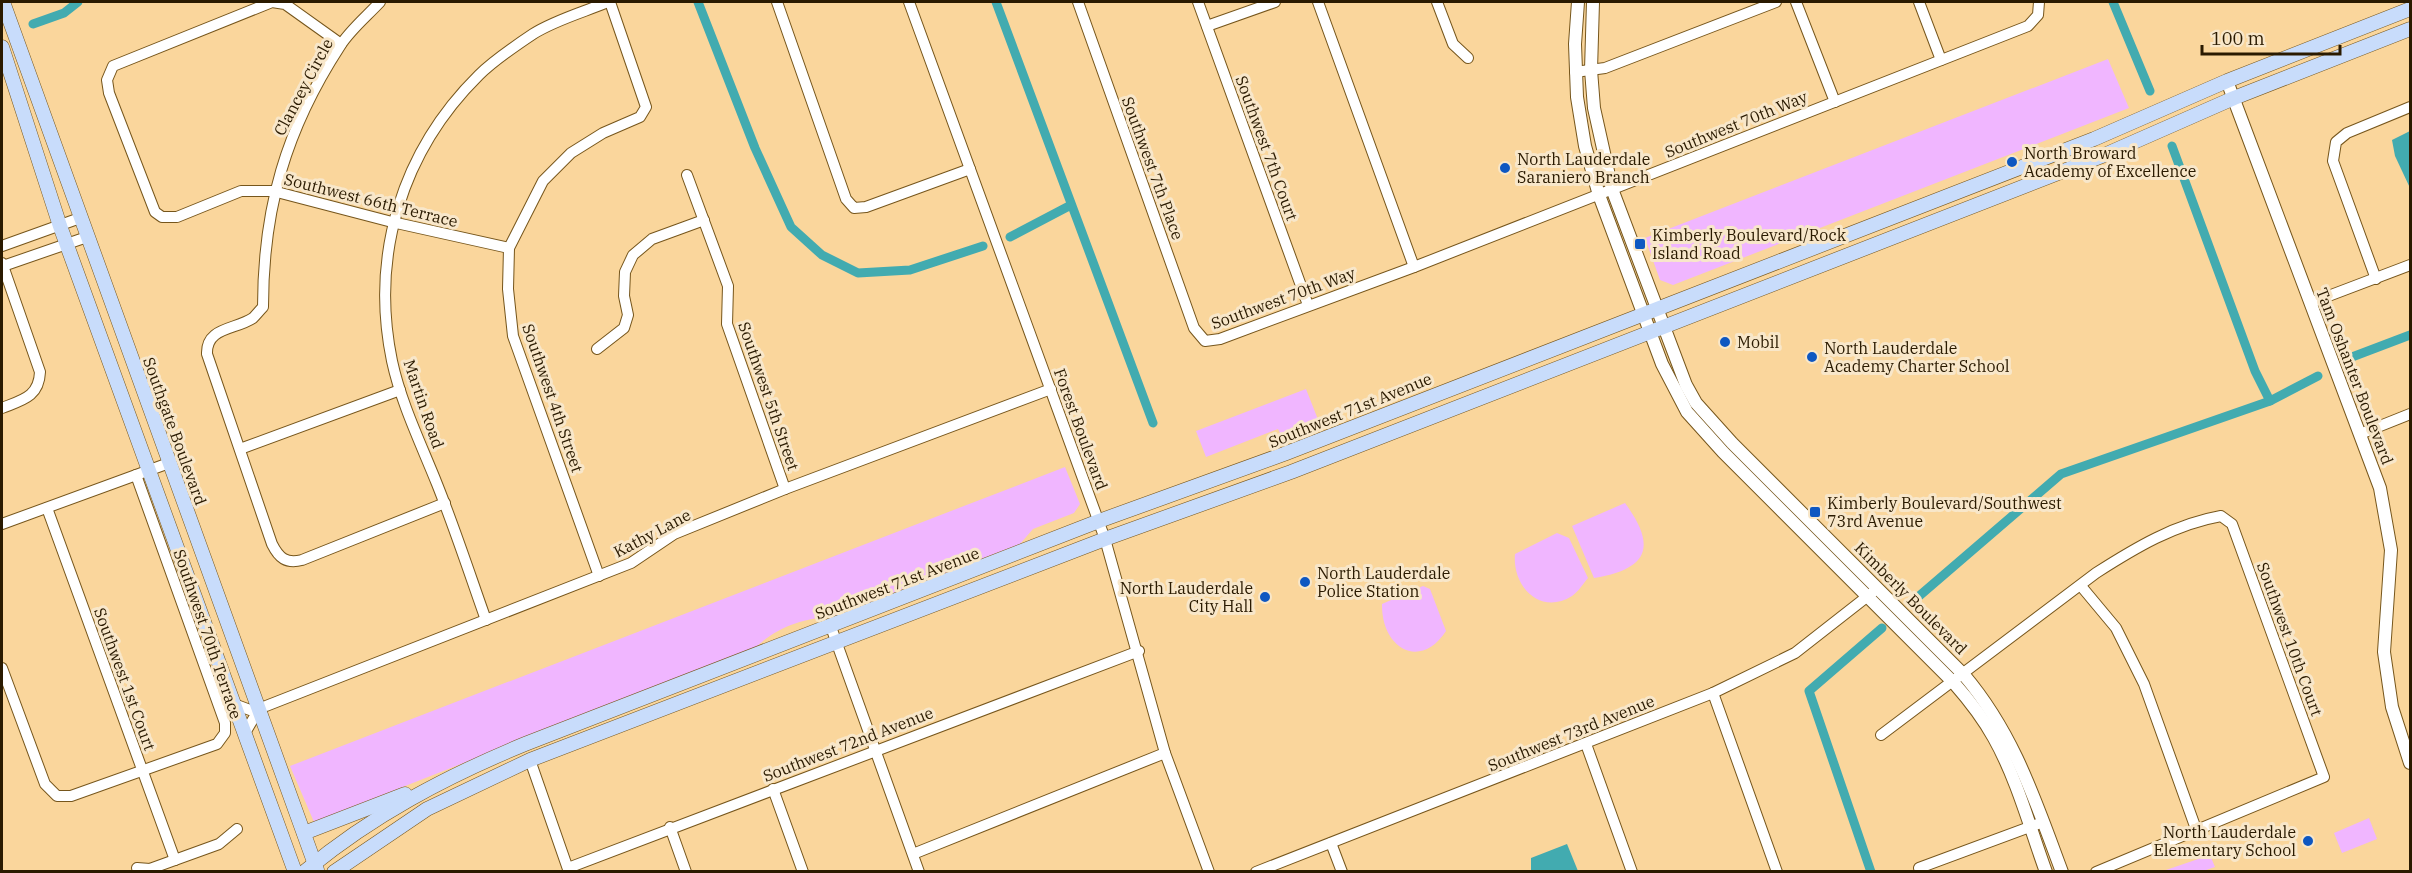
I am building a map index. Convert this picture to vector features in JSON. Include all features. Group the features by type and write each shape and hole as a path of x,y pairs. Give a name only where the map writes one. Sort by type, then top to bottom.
{"main road":[{"name":"Southgate Boulevard","path":"3,2 304,833 312,869"},
{"name":"Southwest 71st Avenue","path":"312,869 370,823 432,785 478,764 1099,521 1284,454 2094,139 2227,81 2410,9"},
{"path":"2383,40 2400,28 2410,14"},
{"path":"334,872 393,830 465,789 530,760 1106,539 1291,472 2102,156 2234,98 2410,29"},
{"path":"2,47 143,473 234,704 295,872"},
{"path":"465,789 468,774 478,764"},
{"path":"304,833 380,802 432,785"}],"street":[{"name":"Southwest 66th Terrace","path":"341,44 285,3 272,2 126,59 111,70 107,80 109,93 151,207 159,216 177,217 241,191 273,191 392,222 509,248"},
{"name":"Clancey Circle","path":"240,448 207,354 207,344 212,335 253,318 263,307 263,265 273,191 295,128 341,44 380,2"},
{"name":"Southwest 4th Street","path":"599,576 513,336 508,289 509,248 543,181 571,153 603,133 640,117 646,107 645,98 609,2"},
{"name":"Martin Road","path":"486,620 445,503 400,390 392,361 384,302 392,222 415,160 448,110 480,74 535,33 609,2"},
{"path":"777,2 846,199 854,208 866,207 970,170"},
{"name":"Forest Boulevard","path":"909,2 1106,539 1139,651 1165,753 1209,872"},
{"name":"Southwest 7th Place","path":"1078,2 1194,328 1204,341"},
{"name":"Southwest 7th Court","path":"1198,2 1308,305"},
{"path":"1207,26 1275,2"},
{"path":"1318,2 1414,267"},
{"path":"1437,2 1453,44 1468,58"},
{"name":"Kimberly Boulevard","path":"1578,2 1575,72 1585,146 1599,195 1642,314 1687,412 1737,467 1964,675 1987,702 2009,738 2062,872"},
{"name":"Kimberly Boulevard","path":"1593,2 1591,69 1594,108 1612,189 1656,309 1696,403 1873,592 1975,707 1995,739 2046,872"},
{"path":"1575,72 1605,68 1776,2"},
{"path":"1796,2 1834,102"},
{"path":"1919,2 1941,60"},
{"name":"Southwest 70th Way","path":"1204,341 1220,339 1414,267 2028,26 2038,15 2039,2"},
{"name":"Tam Oshanter Boulevard","path":"2227,81 2380,488 2387,517 2391,550 2384,652 2392,708 2405,733 2410,763"},
{"path":"2376,279 2333,161 2336,142 2347,133 2410,107"},
{"name":"Southwest 5th Street","path":"687,175 728,286 727,324 784,489"},
{"path":"2,246 80,218"},
{"path":"597,349 624,328 628,315 624,296 625,272 633,255 652,239 704,220"},
{"path":"2,408 30,398 40,385 40,372 2,265 87,237"},
{"path":"2310,303 2410,265"},
{"name":"Kathy Lane","path":"259,709 631,563 674,534 784,489 1051,388"},
{"path":"400,390 240,448 272,544 278,555 286,561 302,560 445,503"},
{"path":"2360,434 2410,414"},
{"path":"2,524 169,463"},
{"name":"Southwest 70th Terrace","path":"2,668 45,784 57,796 70,796 217,744 225,733 225,723 143,473"},
{"name":"Southwest 1st Court","path":"47,508 175,860"},
{"name":"Southwest 10th Court","path":"2080,586 2139,546 2194,521 2221,516 2232,524 2324,777 2196,829"},
{"path":"1881,735 1954,683 2080,586 2116,628 2144,684 2196,829 2096,872"},
{"name":"Southwest 73rd Avenue","path":"1256,872 1713,693 1795,653 1873,592"},
{"path":"831,627 919,872"},
{"name":"Southwest 72nd Avenue","path":"568,869 670,827 1139,651"},
{"path":"1713,693 1777,872"},
{"path":"234,704 244,709 259,709"},
{"path":"245,733 259,709"},
{"path":"1586,744 1632,872"},
{"path":"913,854 1165,753"},
{"path":"530,760 568,869"},
{"path":"773,789 802,872"},
{"path":"1919,868 2043,822"},
{"path":"670,827 686,872"},
{"path":"137,868 150,869 219,844 237,829"},
{"path":"1331,843 1342,872"}],"shaded area":[{"path":"2108,59 2129,108 1673,285 1660,280 1645,238"},
{"path":"1306,389 1319,422 1282,437 1278,429 1206,457 1196,431"},
{"path":"1065,467 1080,504 1074,513 1033,529 1020,544 833,616 791,625 773,634 755,648 314,822 290,766"},
{"path":"1625,503 1642,532 1644,544 1642,554 1626,569 1594,578 1572,526"},
{"path":"1557,533 1569,538 1588,578 1572,596 1560,601 1549,602 1539,600 1523,587 1515,566 1515,554"},
{"path":"1423,586 1430,589 1446,631 1436,643 1425,650 1414,652 1404,649 1388,632 1383,619 1382,604"},
{"path":"2369,818 2377,839 2342,853 2334,833"},
{"path":"2210,855 2215,867 2203,871 2163,871"}],"water":[{"path":"2410,131 2410,188 2395,156 2392,140"},
{"path":"1567,844 1578,871 1531,871 1531,858"}],"waterway":[{"path":"33,24 64,13 78,2"},
{"path":"698,2 755,148 791,227 822,255 858,273 910,270 983,246"},
{"path":"996,2 1153,423"},
{"path":"2113,2 2150,91"},
{"path":"2172,146 2255,371 2270,401 2318,376"},
{"path":"1010,237 1071,205"},
{"path":"2352,357 2410,335"},
{"path":"1911,603 2061,474 2270,401"},
{"path":"1871,872 1809,691 1882,628"}],"place":[{"name":"North Broward Academy of Excellence","path":"2012,162"},
{"name":"North Lauderdale Saraniero Branch","path":"1505,168"},
{"name":"Kimberly Boulevard/Rock Island Road","path":"1640,244"},
{"name":"Mobil","path":"1725,342"},
{"name":"North Lauderdale Academy Charter School","path":"1812,357"},
{"name":"Kimberly Boulevard/Southwest 73rd Avenue","path":"1815,512"},
{"name":"North Lauderdale Police Station","path":"1305,582"},
{"name":"North Lauderdale City Hall","path":"1265,597"},
{"name":"North Lauderdale Elementary School","path":"2308,841"}]}
